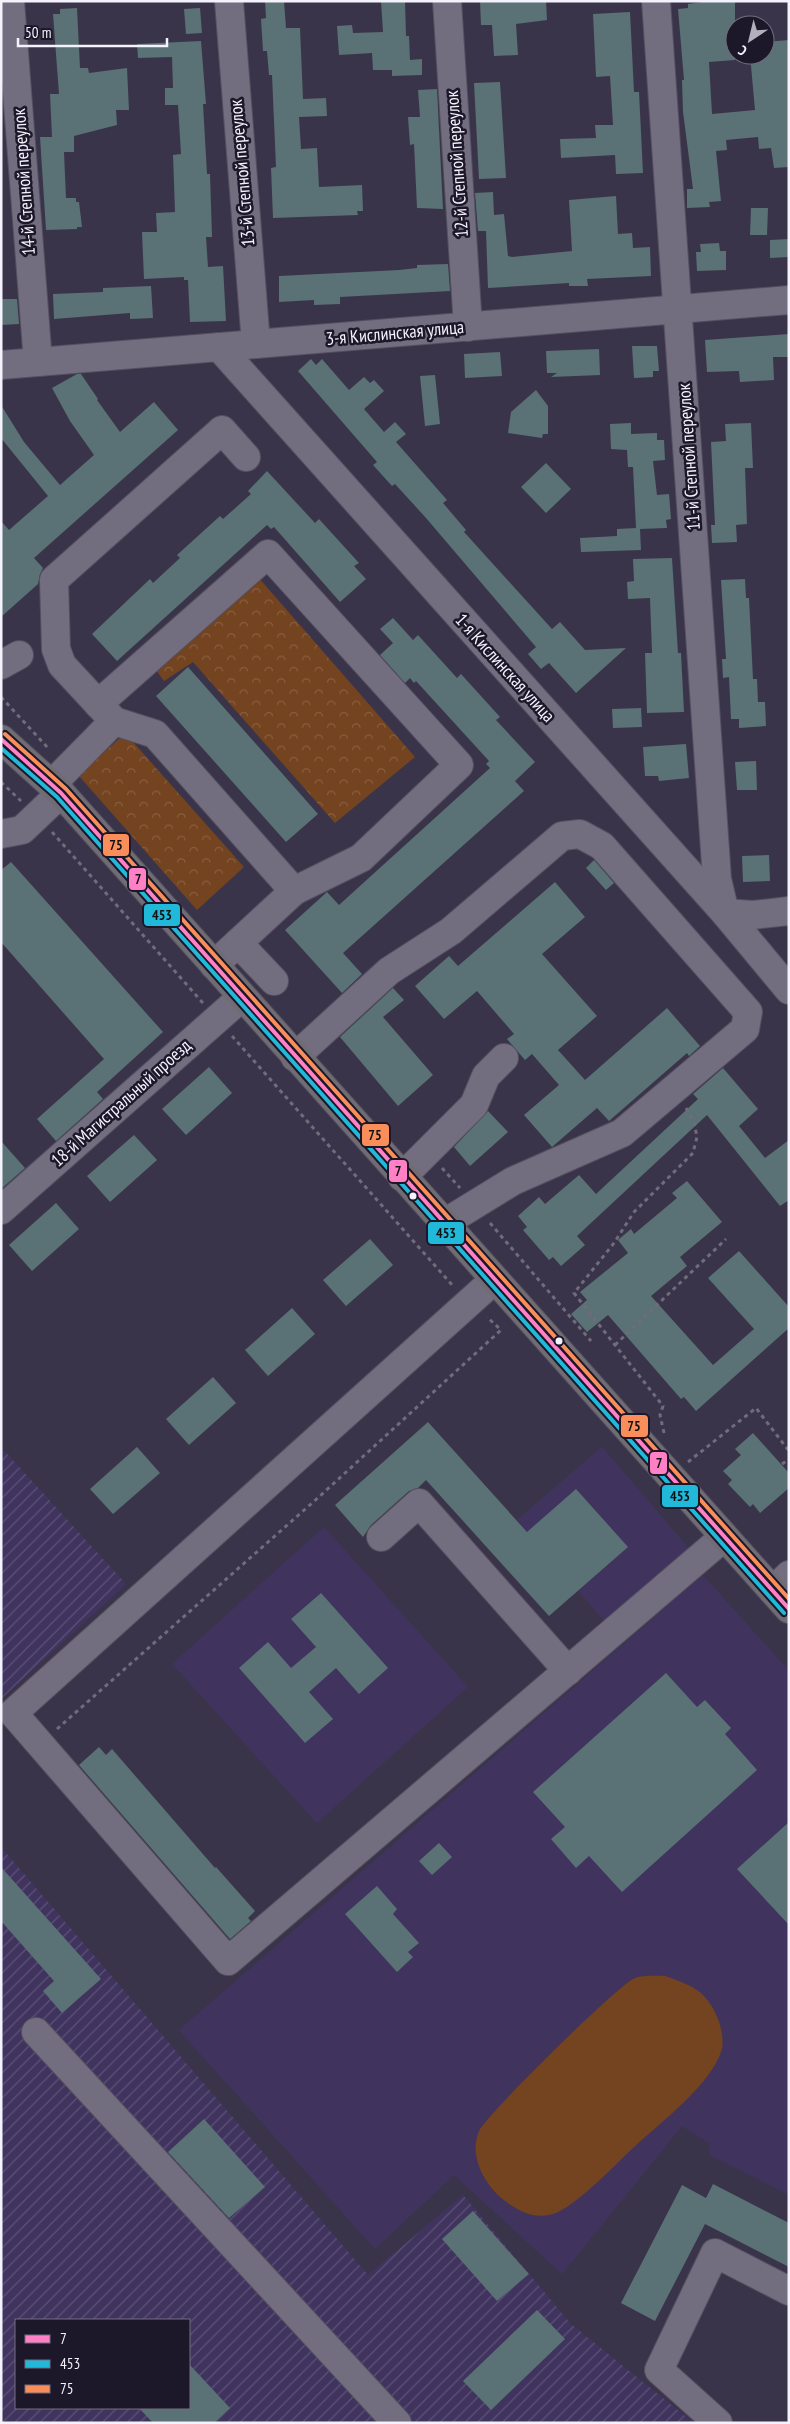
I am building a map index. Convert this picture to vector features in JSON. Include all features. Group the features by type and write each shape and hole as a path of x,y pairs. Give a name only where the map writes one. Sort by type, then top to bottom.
{"main road":[{"path":"1,739 59,782 214,965 443,1224 724,1537 783,1592"}],"street":[{"name":"14-й Степной переулок","path":"10,1 38,362"},
{"name":"13-й Степной переулок","path":"228,1 256,344"},
{"name":"12-й Степной переулок","path":"447,1 468,327"},
{"name":"11-й Степной переулок","path":"656,1 679,309 717,879 725,913"},
{"name":"3-я Кислинская улица","path":"1,365 789,300"},
{"name":"1-я Кислинская улица","path":"219,347 725,913 789,990"},
{"path":"246,457 222,430 54,580 56,649 62,665 106,713 155,734 294,891"},
{"path":"1,834 22,830 59,782 106,713 268,554 459,765 361,858 294,891 214,965"},
{"path":"295,1057 389,971 452,931 562,836 580,834 602,846 748,1012 745,1029 622,1133 513,1180 443,1224"},
{"path":"725,913 753,915 789,911"},
{"path":"238,943 274,981"},
{"name":"18-й Магистральный проезд","path":"1,1210 242,997"},
{"path":"402,1178 474,1105 486,1076 504,1058"},
{"path":"494,1280 7,1718 39,1744 228,1961 724,1537"},
{"path":"381,1537 419,1503 568,1671"},
{"path":"36,2032 397,2423"},
{"path":"718,2423 659,2370 716,2253 789,2291"}],"path":[{"path":"1,696 38,735 59,782"},
{"path":"39,1744 320,1496 501,1330 443,1275 104,890"},
{"path":"666,1441 660,1415 664,1406 574,1293 614,1243 634,1212 693,1153 698,1137 694,1122 683,1104"},
{"path":"428,1153 591,1341"},
{"path":"615,1345 726,1239"},
{"path":"683,1466 756,1408 789,1451"},
{"path":"782,1464 789,1459"}],"shaded area":[{"path":"1,1447 126,1584 1,1699"},
{"path":"602,1447 691,1551 607,1624 517,1520"},
{"path":"324,1527 468,1687 317,1823 172,1664"},
{"path":"703,1575 789,1671 789,2195 710,2155 709,2143 682,2126 562,2274 454,2175 375,2249 179,2030"},
{"path":"1,1847 368,2275 463,2195 571,2324 694,2423 1,2423"}],"green space":[{"path":"258,577 415,757 335,823 193,662 164,681 151,663"},
{"path":"125,733 244,867 197,910 79,776"},
{"path":"665,1976 698,1991 709,2002 718,2019 722,2034 722,2049 708,2076 684,2102 595,2184 562,2210 548,2215 533,2215 519,2210 505,2201 489,2184 478,2164 476,2142 479,2131 527,2077 624,1985 639,1977"}],"building":[{"path":"265,1 284,1 286,28 300,28 303,99 326,98 327,116 299,117 301,149 317,148 319,187 362,185 363,211 357,211 358,215 273,218 271,168 276,167 272,75 269,75 267,51 263,51 261,19 266,18"},
{"path":"381,1 405,1 406,36 409,36 410,60 422,59 422,75 392,76 392,70 373,70 372,53 339,55 337,26 352,25 353,33 383,32"},
{"path":"480,1 546,1 547,20 516,24 518,55 494,56 492,25 481,25"},
{"path":"709,1 735,1 735,15 725,15 725,61 709,62 712,114 755,110 751,65 775,65 775,41 789,40 789,167 774,168 771,148 759,149 758,137 726,140 727,150 716,151 721,201 709,202 710,207 687,208 687,189 693,189 683,112 682,80 684,80 678,9 688,8 688,4"},
{"path":"77,8 80,68 88,68 89,73 127,68 129,110 116,110 117,125 74,136 74,152 64,152 66,198 76,198 76,202 79,202 82,227 77,227 77,229 46,230 40,137 52,137 50,94 59,94 53,14 60,14 60,9"},
{"path":"200,8 202,33 186,34 184,9"},
{"path":"630,12 634,92 639,92 643,173 616,174 615,155 561,158 560,139 596,138 595,125 613,125 610,76 596,77 593,14"},
{"path":"201,41 206,104 203,104 207,174 210,174 212,237 206,237 208,267 223,266 226,321 190,322 188,280 184,280 184,277 144,279 142,232 157,232 156,213 175,212 173,155 181,154 178,105 165,105 165,88 173,88 172,57 138,58 137,44"},
{"path":"500,82 506,178 479,179 474,83"},
{"path":"437,89 443,209 417,208 414,144 410,145 408,117 420,117 418,90"},
{"path":"493,192 494,215 504,214 508,256 512,257 572,251 569,200 616,196 618,234 632,233 633,248 650,247 651,276 587,279 588,286 569,286 569,283 488,288 486,231 478,231 475,193"},
{"path":"751,208 768,208 767,235 750,235"},
{"path":"789,239 789,257 770,258 770,240"},
{"path":"719,243 720,251 726,251 726,270 697,271 696,252 701,252 700,244"},
{"path":"448,264 450,291 340,297 340,304 314,305 314,300 279,302 279,276 399,270 417,268 417,265"},
{"path":"151,286 153,318 130,319 130,313 54,319 53,294 103,292 103,288"},
{"path":"1,299 17,299 19,324 1,325"},
{"path":"789,334 789,357 773,357 774,380 740,382 739,371 707,372 705,340"},
{"path":"632,346 657,346 659,371 653,371 653,377 634,378"},
{"path":"599,349 600,375 551,377 557,373 547,373 546,351"},
{"path":"500,352 502,376 465,378 464,354"},
{"path":"311,359 316,365 322,359 349,390 364,377 370,383 374,380 384,391 364,409 384,432 395,422 406,434 396,442 447,500 443,503 466,530 464,532 552,629 560,622 585,650 626,648 576,693 549,663 541,669 528,654 536,647 426,518 395,484 392,486 373,465 377,462 298,371"},
{"path":"77,374 81,374 120,432 154,402 178,430 34,558 43,568 38,584 1,617 1,521 9,530 48,496 1,438 1,405 24,442 60,485 94,455 70,421 52,388"},
{"path":"435,375 440,424 425,426 420,376"},
{"path":"536,390 548,406 548,434 543,434 542,438 508,433 511,412"},
{"path":"631,423 631,434 657,433 657,440 664,440 665,460 653,461 657,495 669,494 671,519 666,520 667,528 640,529 641,550 581,552 580,538 617,536 617,529 636,528 633,467 628,467 627,450 611,449 610,424"},
{"path":"751,423 753,468 745,468 747,524 736,525 737,542 712,543 711,525 715,525 711,442 726,441 725,424"},
{"path":"546,463 571,489 546,513 521,487"},
{"path":"267,471 315,523 319,519 359,563 354,566 366,579 340,602 274,527 271,529 267,525 117,661 92,634 150,579 153,583 180,558 177,555 220,516 223,519 251,494 248,491"},
{"path":"672,558 678,653 681,653 684,712 647,713 645,653 652,653 650,598 628,599 627,582 634,581 633,559"},
{"path":"745,579 746,598 749,598 753,679 757,679 758,702 765,702 766,726 739,728 739,719 731,719 729,677 723,678 722,659 726,659 721,580"},
{"path":"393,618 413,640 418,635 457,678 461,674 500,717 496,720 535,762 515,781 524,791 343,953 362,974 342,993 285,930 327,892 339,905 490,768 486,764 489,761 416,681 414,683 410,678 405,683 380,655 393,643 380,629"},
{"path":"188,667 318,814 286,842 156,696"},
{"path":"641,708 642,727 613,728 612,709"},
{"path":"686,744 689,778 659,781 658,776 645,776 643,747"},
{"path":"756,761 757,790 737,790 735,762"},
{"path":"769,855 770,881 743,882 742,856"},
{"path":"594,860 614,883 606,890 586,868"},
{"path":"11,862 163,1032 97,1092 103,1099 56,1141 37,1119 104,1059 1,942 1,870"},
{"path":"555,882 585,917 542,954 597,1016 558,1050 585,1080 667,1008 700,1046 689,1056 687,1053 609,1121 597,1108 552,1147 524,1115 559,1085 532,1054 525,1060 507,1039 514,1034 477,991 444,1019 415,986 449,956 458,966"},
{"path":"393,988 404,1000 383,1017 433,1075 398,1106 340,1037"},
{"path":"209,1067 232,1093 186,1135 162,1109"},
{"path":"723,1068 758,1109 739,1126 765,1158 789,1140 789,1200 780,1206 707,1115 577,1236 585,1245 561,1266 553,1257 549,1260 523,1230 527,1227 518,1216 539,1197 545,1204 579,1175 596,1194 698,1099 693,1094"},
{"path":"488,1111 508,1132 470,1166 454,1147"},
{"path":"134,1135 157,1160 110,1202 87,1176"},
{"path":"1,1141 25,1168 1,1189"},
{"path":"687,1181 722,1222 680,1257 687,1266 651,1296 713,1365 754,1329 708,1278 739,1251 789,1307 789,1328 696,1411 684,1397 681,1399 608,1315 587,1332 571,1314 587,1300 580,1292 628,1253 618,1240 631,1229 634,1234 677,1198 672,1193"},
{"path":"56,1203 79,1229 32,1271 9,1245"},
{"path":"370,1239 393,1265 346,1306 323,1280"},
{"path":"292,1308 315,1334 268,1376 245,1350"},
{"path":"213,1377 236,1403 189,1445 166,1419"},
{"path":"428,1422 527,1532 576,1489 628,1547 549,1616 426,1480 418,1488 409,1491 371,1525 363,1537 335,1505"},
{"path":"753,1433 789,1473 789,1488 760,1513 753,1504 750,1507 728,1484 732,1480 723,1471 741,1455 735,1449"},
{"path":"137,1447 160,1473 113,1514 90,1489"},
{"path":"321,1593 388,1668 359,1694 336,1668 309,1692 333,1719 305,1743 239,1668 268,1642 291,1668 316,1647 291,1619"},
{"path":"666,1673 697,1707 705,1700 731,1728 725,1734 757,1770 622,1892 589,1856 576,1868 551,1839 565,1827 533,1792"},
{"path":"99,1747 106,1755 112,1749 215,1868 255,1911 248,1918 251,1921 230,1939 79,1765"},
{"path":"789,1822 789,1925 737,1869"},
{"path":"439,1843 452,1857 432,1875 419,1861"},
{"path":"1,1867 101,1979 62,2013 43,1991 54,1981 1,1921"},
{"path":"377,1886 397,1909 393,1914 419,1943 408,1952 413,1957 397,1972 345,1914"},
{"path":"204,2119 265,2187 229,2218 168,2152"},
{"path":"713,2184 789,2223 789,2267 705,2224 655,2321 621,2303 682,2185 706,2198"},
{"path":"473,2211 529,2274 497,2301 442,2239"},
{"path":"537,2310 565,2339 491,2410 463,2381"},
{"path":"190,2365 230,2408 214,2423 153,2423 140,2409 190,2409"}],"transit line":[{"name":"75","path":"5,734 66,789 789,1599"},
{"name":"7","path":"1,739 61,793 789,1609"},
{"name":"453","path":"1,748 57,797 784,1613"}]}
